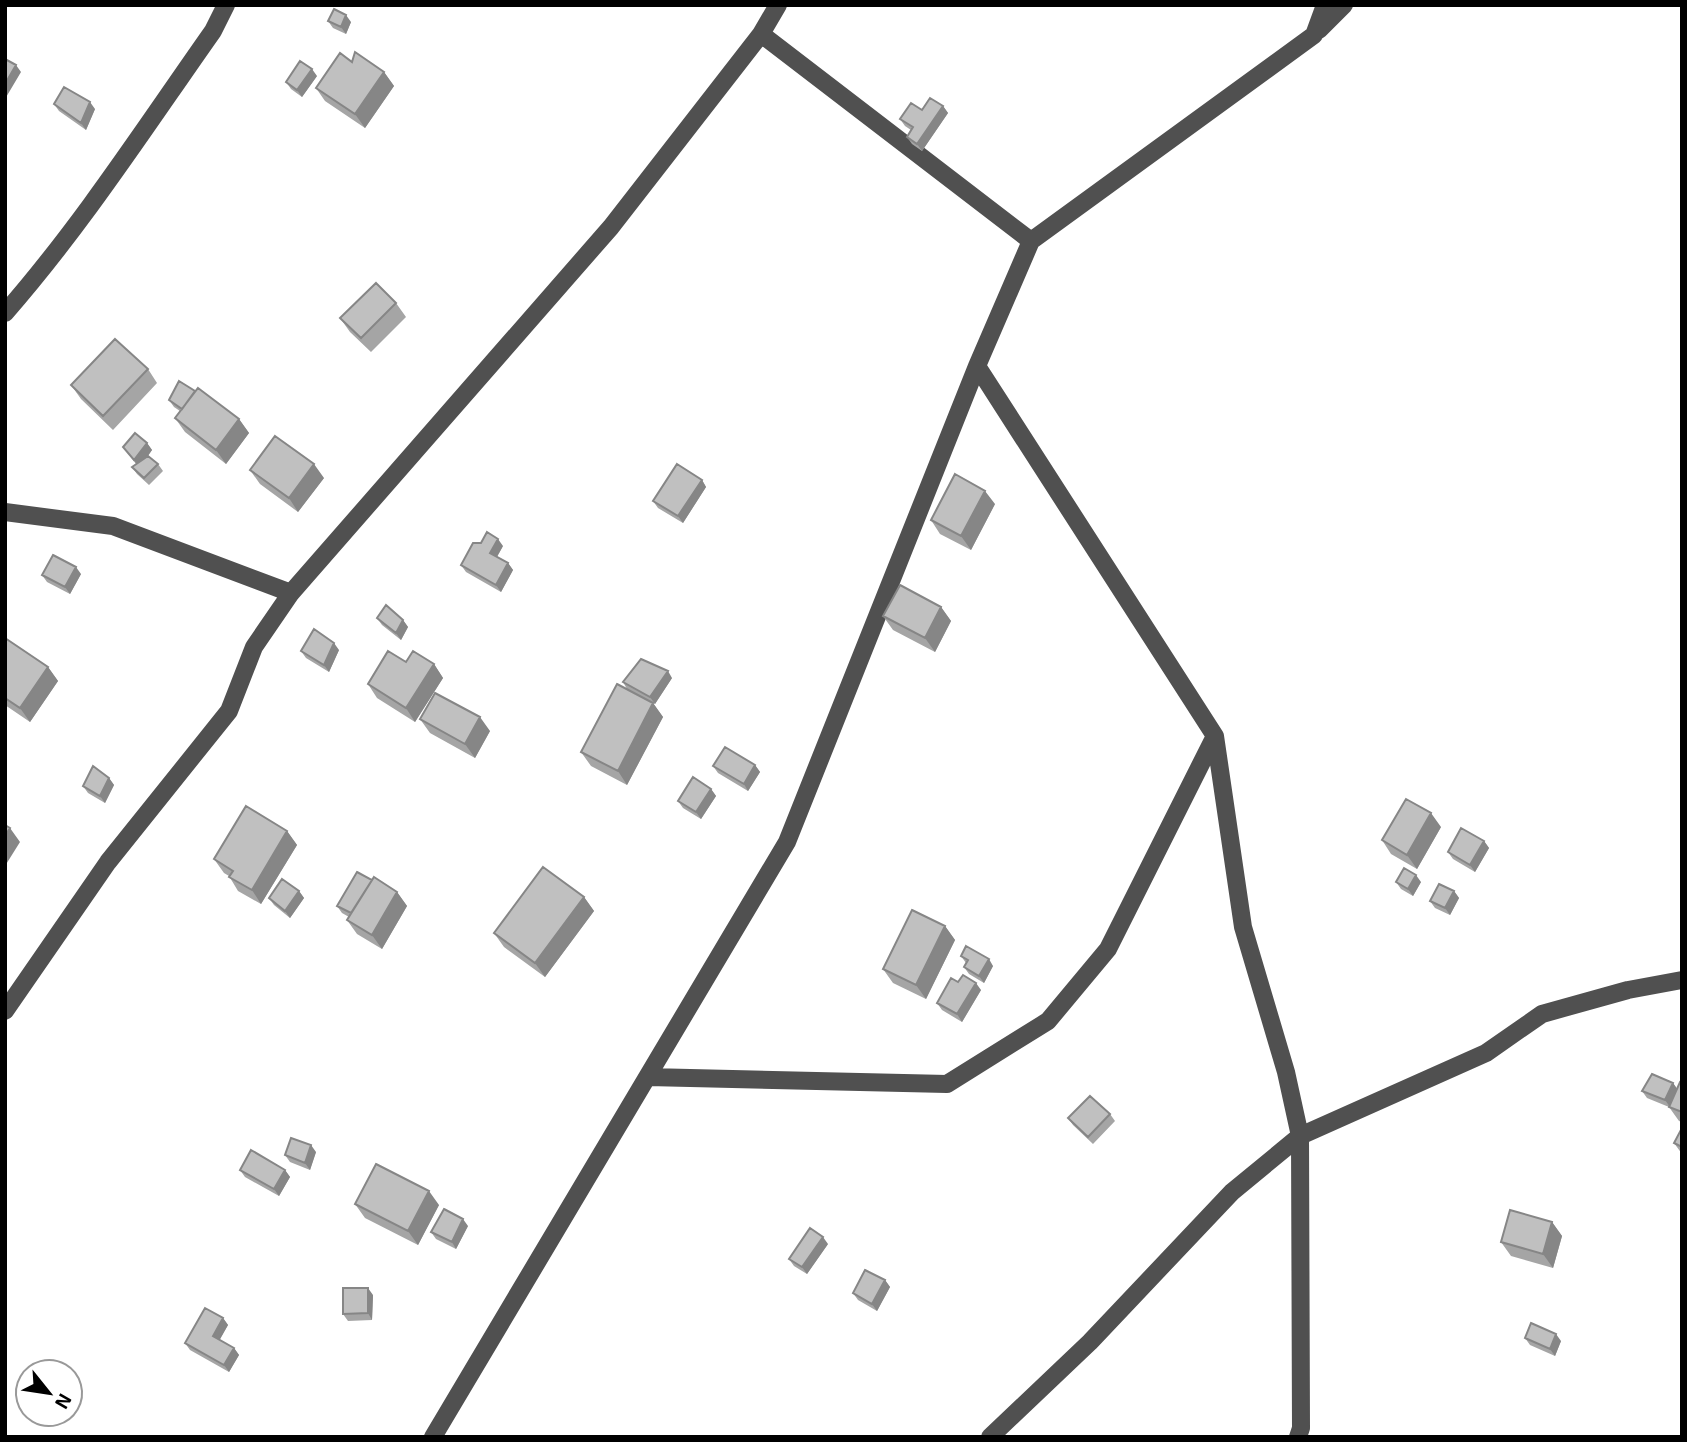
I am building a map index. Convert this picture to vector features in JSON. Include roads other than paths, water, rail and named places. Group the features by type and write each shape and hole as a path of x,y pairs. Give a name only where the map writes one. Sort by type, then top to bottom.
{"street":[{"path":"5,313 36,279 91,203 213,31 226,5"},
{"path":"5,1011 108,862 229,711 254,647 291,593 611,227 761,34 778,5"},
{"path":"1314,35 1325,5"},
{"path":"435,1436 787,842 977,366 1031,241 1314,35 1344,5"},
{"path":"761,34 1031,241"},
{"path":"977,366 1215,736 1243,927 1286,1072 1300,1136 1301,1428 1298,1437"},
{"path":"5,512 113,526 291,593"},
{"path":"648,1077 947,1084 1048,1021 1108,949 1215,736"},
{"path":"990,1437 1090,1342 1232,1192 1300,1136 1486,1053 1542,1014 1628,990 1682,980"}]}
